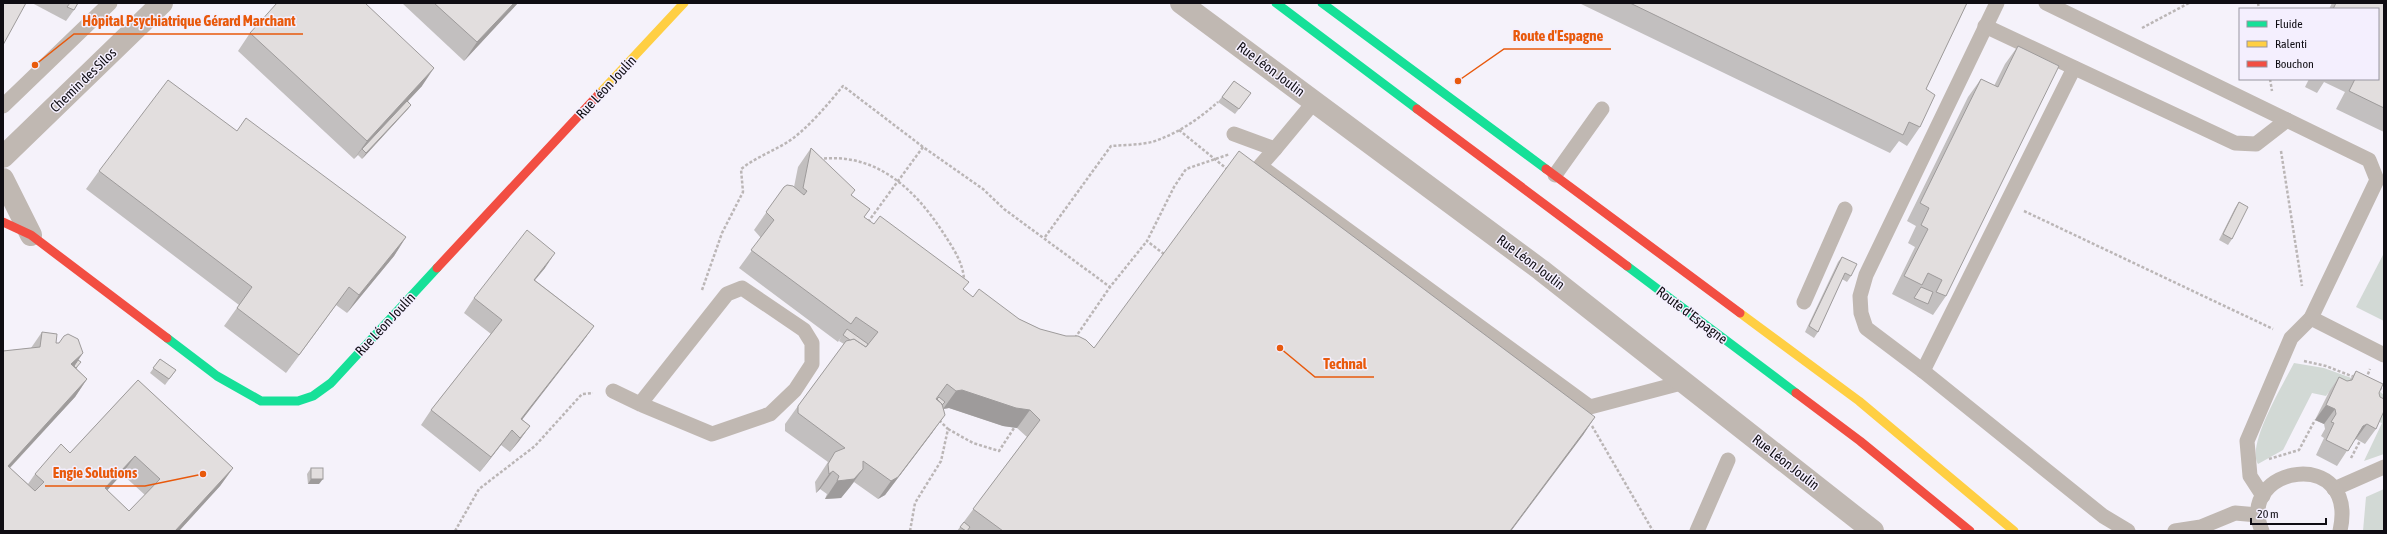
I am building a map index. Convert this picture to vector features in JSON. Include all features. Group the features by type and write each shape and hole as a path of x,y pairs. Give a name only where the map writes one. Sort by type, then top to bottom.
{"main road":[{"name":"Rue Léon Joulin","path":"3,222 31,235 217,376 240,390 261,401 298,401 313,396 331,382 684,3"},
{"name":"Route d'Espagne","path":"1276,3 1853,436 1970,531"},
{"path":"1322,3 1338,8 1555,175 1859,401 2014,531"}],"street":[{"name":"Chemin des Silos","path":"3,157 162,3"},
{"name":"Rue Léon Joulin","path":"1181,3 1516,250 1873,531"},
{"name":"Rue Léon Joulin","path":"3,179 31,235"}],"lane":[{"path":"3,106 110,3"},
{"path":"1997,3 1866,275 1860,296 1861,313 1866,328 1923,370 2103,516 2128,531"},
{"path":"2046,3 2280,120 2369,160 2377,180 2311,318 2291,338 2246,441 2250,476 2263,496"},
{"path":"1986,26 2235,143 2256,144 2280,120"},
{"path":"1923,370 2074,68"},
{"path":"1314,102 1260,166 1590,407 1685,382"},
{"path":"1555,175 1602,109"},
{"path":"1234,134 1275,149"},
{"path":"1804,302 1845,209"},
{"path":"613,392 640,404 712,434 770,414 795,390 812,364 812,343 804,330 742,288 727,294 640,404"},
{"path":"2311,318 2384,355"},
{"path":"1697,531 1728,460"},
{"path":"2334,490 2384,467"},
{"path":"2262,531 2258,515 2263,496 2272,485 2284,476 2297,473 2311,474 2324,480 2334,490 2341,502 2343,517 2340,531"},
{"path":"1685,531 1709,503"},
{"path":"2175,531 2201,527 2235,513 2258,515"}],"path":[{"path":"2270,80 2280,120 2303,291"},
{"path":"700,295 722,233 742,192 741,169 751,161 788,142 823,110 843,86 923,147 983,189 1004,208 1110,287"},
{"path":"1044,237 1111,146 1151,142 1179,130 1205,114 1218,102"},
{"path":"1179,130 1226,170"},
{"path":"865,226 923,147"},
{"path":"818,159 832,157 851,159 876,168 899,180 922,204 956,253 964,279 964,286"},
{"path":"1074,339 1110,287 1148,240 1174,187 1186,169 1214,159"},
{"path":"2006,206 2020,209 2291,338"},
{"path":"1148,240 1164,254"},
{"path":"2279,363 2297,360 2326,366 2371,384"},
{"path":"2378,387 2384,391"},
{"path":"456,531 479,489 535,446 582,394 613,392"},
{"path":"935,416 948,428 973,444 999,451 1017,425"},
{"path":"910,531 915,503 942,460 948,428"},
{"path":"1617,472 1653,531"}],"shaded area":[{"path":"2384,253 2384,321 2356,307"},
{"path":"2294,363 2324,368 2357,380 2329,392 2326,396 2312,393 2283,450 2258,464 2256,455 2257,443 2261,429"},
{"path":"2379,391 2384,395 2384,454 2364,461 2382,423 2376,421"},
{"path":"2384,489 2384,531 2363,531 2366,497"}],"building":[{"path":"3,3 26,3 3,45"},
{"path":"70,3 78,3 74,10 67,7"},
{"path":"277,3 365,3 434,68 367,141 250,33"},
{"path":"434,3 514,3 477,42"},
{"path":"1630,3 1967,3 1926,89 1935,95 1920,127 1909,122 1903,135"},
{"path":"2336,3 2384,3 2384,108 2349,91 2354,80 2379,80 2379,8 2334,8"},
{"path":"2018,46 2059,66 1946,296 1936,292 1942,280 1928,273 1922,285 1904,276 1928,229 1921,225 1929,208 1920,203 1981,79 1998,87"},
{"path":"168,80 237,131 246,118 406,237 359,295 349,287 299,355 237,308 252,287 99,171"},
{"path":"1234,81 1251,93 1239,109 1222,97"},
{"path":"407,101 411,105 366,153 362,149"},
{"path":"811,148 855,190 851,195 870,209 864,217 874,224 880,216 969,282 963,289 973,297 979,289 1019,319 1040,329 1066,336 1078,336 1086,340 1094,348 1239,151 1595,417 1510,531 1003,531 973,509 1040,420 1030,410 1016,408 962,390 956,391 947,384 936,399 942,404 945,415 898,477 891,481 863,461 863,469 854,479 837,481 839,476 833,471 829,474 828,464 835,452 845,448 798,413 798,406 846,341 854,339 866,347 878,332 856,317 851,324 751,250 774,220 766,212 784,187 787,185 793,186 804,195 807,191 803,188"},
{"path":"2239,202 2248,207 2232,239 2223,234"},
{"path":"527,230 555,253 534,280 594,326 521,419 530,426 520,438 512,430 491,457 431,410 502,320 474,298"},
{"path":"1842,257 1857,264 1851,276 1845,273 1818,332 1809,326"},
{"path":"1921,287 1933,292 1928,304 1914,298"},
{"path":"847,329 868,344 866,347 854,339 850,340 843,335"},
{"path":"42,332 57,334 56,343 59,343 64,336 68,334 78,339 83,353 71,364 87,379 8,466 35,491 44,482 35,474 61,444 70,453 138,380 233,468 175,531 3,531 3,351 40,347","holes":["135,456 160,479 129,511 105,488"]},
{"path":"160,359 176,370 169,379 153,368"},
{"path":"78,360 81,362 76,368 74,366"},
{"path":"2356,371 2383,384 2379,393 2380,397 2384,399 2384,411 2376,429 2367,424 2363,426 2348,451 2326,440 2334,423 2331,422 2336,414 2335,409 2326,405 2339,377 2347,381 2352,380"},
{"path":"939,397 945,402 942,405 937,399"},
{"path":"311,468 323,468 323,479 311,479"},
{"path":"964,522 970,527 967,531 960,527"}],"traffic: fast":[{"path":"1276,3 1417,109"},
{"path":"1322,3 1546,169"},
{"path":"1627,266 1796,393"},
{"path":"167,338 217,376 261,401 298,401 313,396 331,383 437,268"}],"traffic: slow":[{"path":"599,94 684,3"},
{"path":"1740,313 1859,401 2014,531"}],"traffic: jam":[{"path":"437,268 599,94"},
{"path":"1417,109 1627,266"},
{"path":"1546,169 1740,313"},
{"path":"3,222 31,235 167,338"},
{"path":"1796,393 1860,441 1970,531"}],"place":[{"name":"Hôpital Psychiatrique Gérard Marchant","path":"35,65"},
{"name":"Route d'Espagne","path":"1458,81"},
{"name":"Technal","path":"1280,348"},
{"name":"Engie Solutions","path":"203,474"}]}
